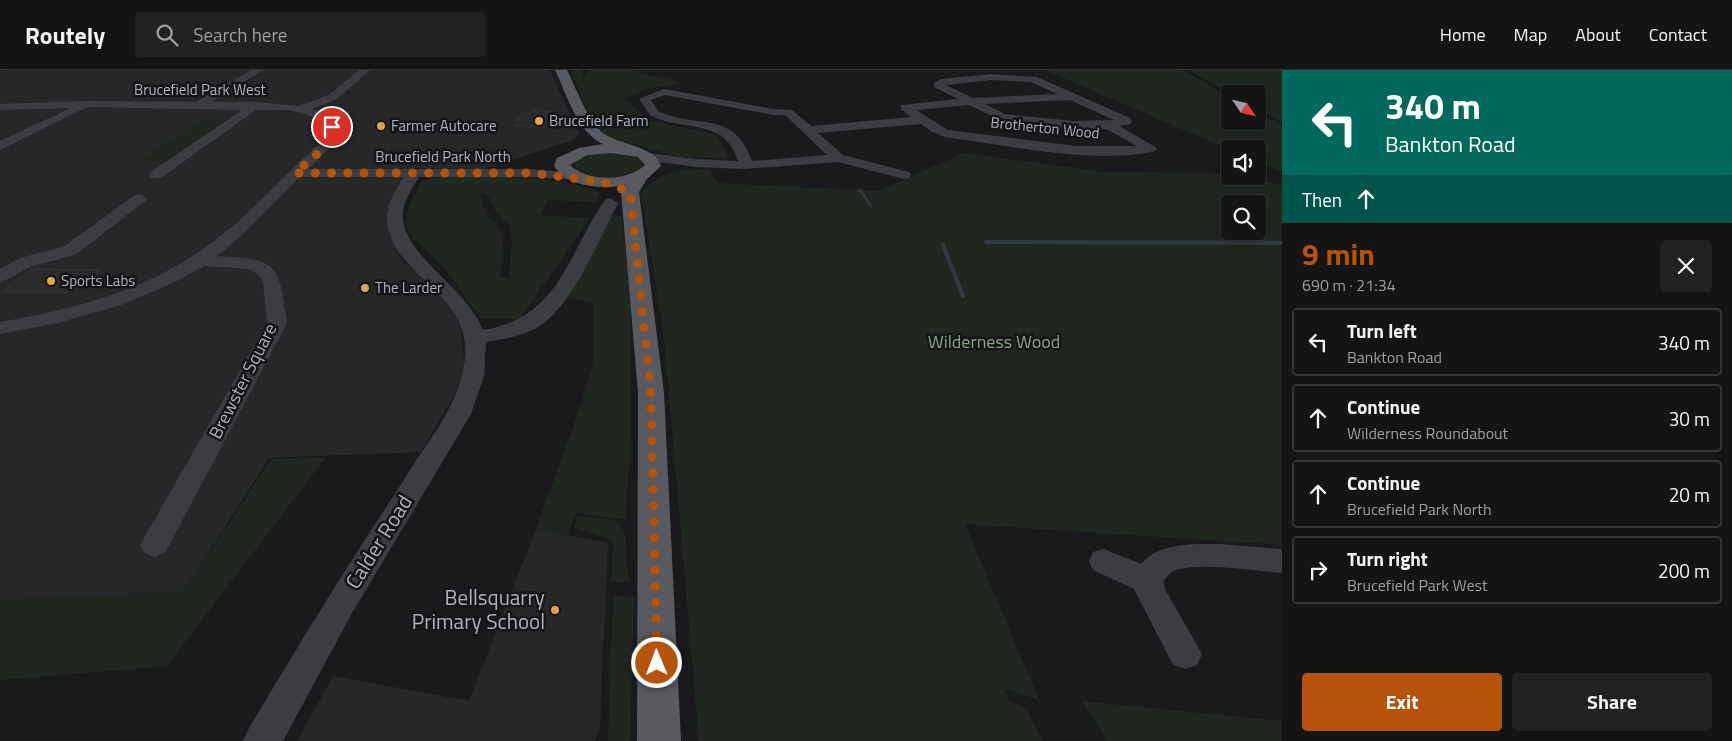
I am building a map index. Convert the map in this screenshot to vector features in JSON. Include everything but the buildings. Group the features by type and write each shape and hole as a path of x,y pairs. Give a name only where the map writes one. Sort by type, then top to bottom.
{"main road":[{"path":"561,70 587,122 597,136 624,149 642,174 651,393 659,741"},
{"path":"584,151 597,136"},
{"path":"624,149 584,151 563,161 562,166 565,172 573,176 603,182 642,174"}],"street":[{"path":"198,105 258,70"},
{"path":"301,109 333,97 365,70"},
{"name":"Brotherton Wood","path":"970,102 905,107 945,132 1076,150 1134,151 1150,148 1108,125 1073,126 1016,119 993,114 938,85 939,82 991,78 1027,78 1075,97"},
{"path":"746,164 742,150 730,133 722,129 660,116 654,113 645,99 664,92 773,112 788,112 810,130 838,158 867,168 904,175"},
{"path":"970,102 1075,97 1126,121 1108,125"},
{"path":"0,146 86,104"},
{"name":"Brucefield Park West","path":"0,107 86,104 256,105 301,109 327,120 332,125 332,133 322,149 295,173"},
{"path":"156,175 256,105"},
{"path":"810,130 861,126 883,121 923,120"},
{"path":"642,174 683,163 794,164 838,158"},
{"name":"Brucefield Park North","path":"531,173 563,161"},
{"path":"0,328 54,318 107,303 157,283 200,260 222,244 295,173"},
{"name":"Brucefield Park North","path":"295,173 531,173 573,176"},
{"name":"Calder Road","path":"262,741 340,605 459,414 474,380 475,337 469,319 448,289 410,256 401,242 394,214 399,200 414,173"},
{"path":"0,277 26,262 69,251 139,199"},
{"path":"475,337 516,330 538,317 559,293 610,204"},
{"name":"Brewster Square","path":"155,545 252,372 277,323 272,282 266,272 255,264 200,260"},
{"path":"1147,581 1152,572 1163,562 1188,556 1282,561"},
{"path":"1104,561 1147,581 1152,595 1185,654"}],"shaded area":[{"path":"550,70 579,134 571,141 483,169 411,168 387,220 390,237 402,260 435,287 459,320 465,366 456,392 421,452 269,458 184,592 0,601 0,71"},
{"name":"Bellsquarry Primary School","path":"536,529 608,543 600,726 595,741 297,741 333,676 469,701"}],"green space":[{"path":"570,70 582,70 584,77 590,70 638,70 642,75 669,78 684,84 651,88 624,98 648,120 717,135 729,158 680,157 635,144 623,145 608,137 593,123"},
{"path":"1045,70 1182,70 1221,92 1221,130 1266,130 1266,117 1282,126 1282,172 1266,165 1266,140 1221,140 1221,146"},
{"path":"1189,70 1282,70 1282,122 1266,113 1266,85 1221,85 1221,88"},
{"path":"205,120 226,120 169,161 139,160"},
{"path":"605,152 634,155 640,158 642,166 627,174 609,177 590,175 575,167 575,163 585,155"},
{"name":"Wilderness Wood","path":"964,153 1104,172 1210,173 1221,175 1221,185 1266,185 1266,182 1282,185 1282,545 965,524 1039,700 1005,689 1008,700 1027,710 1043,741 699,741 664,337 641,192 657,180 672,173 709,169 718,183 879,191"},
{"path":"433,177 518,177 559,182 599,192 596,202 549,200 540,215 590,218 520,319 481,319 445,268 413,238 407,227 406,213 421,182","holes":["480,192 487,194 496,212 510,226 512,240 509,277 500,278 503,237 497,224 487,216"]},
{"path":"611,216 621,216 631,295 631,427 626,520 576,513 567,535 536,529 581,405 593,364 593,302 559,297"},
{"path":"326,457 167,666 0,680 0,601 184,592 271,459"},
{"path":"577,516 617,521 625,533 629,582 611,583 613,540 574,528"},
{"path":"613,596 634,597 630,741 608,741"},
{"path":"1081,701 1282,721 1282,741 1108,741"}],"waterway":[{"path":"860,190 871,206"},
{"path":"986,242 1282,243"},
{"path":"943,245 963,296"}],"place":[{"name":"Brucefield Farm","path":"539,121"},
{"name":"Farmer Autocare","path":"381,126"},
{"name":"Sports Labs","path":"51,281"},
{"name":"The Larder","path":"365,288"},
{"name":"Bellsquarry Primary School","path":"555,610"}],"route":[{"path":"332,127 330,138 322,149 295,173 531,173 573,176 603,182 630,192 651,393 657,663"}]}
